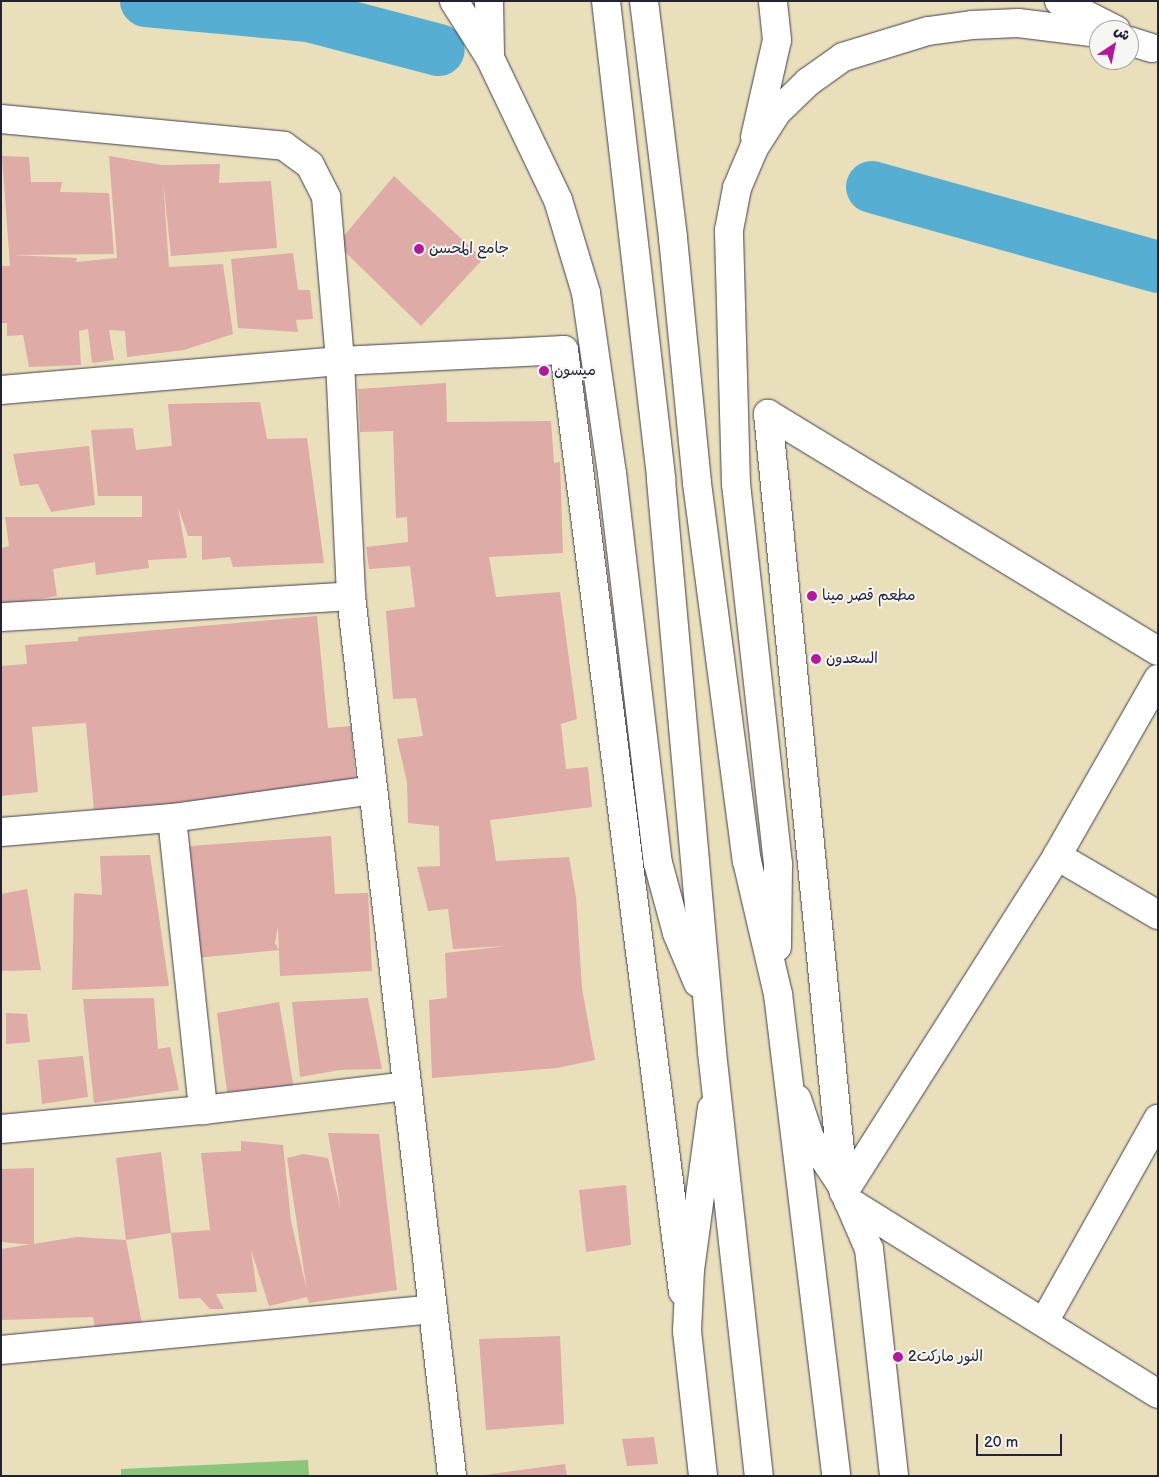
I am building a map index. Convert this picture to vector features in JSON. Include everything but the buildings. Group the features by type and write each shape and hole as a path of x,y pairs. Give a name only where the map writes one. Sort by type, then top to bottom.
{"main road":[{"path":"454,1 490,58 558,200 586,294 612,473 658,862 677,933 707,1000"},
{"path":"489,1 490,58"},
{"path":"606,1 661,480 712,1052 759,1476"},
{"path":"644,1 674,238 697,483 747,861 778,994"},
{"path":"754,148 777,40 773,1"},
{"path":"1059,1 1096,20"},
{"path":"836,1476 778,994 778,864 736,484 729,230 737,188 754,148 778,112 808,82 843,57 884,42 972,25 1018,23 1089,33"},
{"path":"1,119 284,146 310,165 326,197 340,361 351,596 452,1476"},
{"path":"1,390 340,361 564,350 687,1331 703,1476"},
{"path":"846,1196 768,414 1158,651"},
{"path":"1,618 351,596"},
{"path":"846,1196 1057,856 1158,679"},
{"path":"1,832 172,818 373,790"},
{"path":"172,818 203,1110"},
{"path":"1057,856 1158,915"},
{"path":"783,1041 810,1138 846,1196 869,1249 894,1476"},
{"path":"687,1331 690,1270 712,1115 712,1052"},
{"path":"1,1129 203,1110 407,1086"},
{"path":"1044,1322 1158,1119"},
{"path":"846,1196 1158,1394"},
{"path":"1,1350 433,1309"}],"green space":[{"path":"308,1460 309,1476 121,1476 121,1469"}],"waterway":[{"path":"146,1 309,16 439,50"},
{"path":"872,187 1158,267"}],"place":[{"name":"جامع المحسن","path":"419,249"},
{"name":"ميسون","path":"544,371"},
{"name":"مطعم قصر مينا","path":"812,596"},
{"name":"السعدون","path":"816,659"},
{"name":"النور ماركت2","path":"898,1357"}]}
